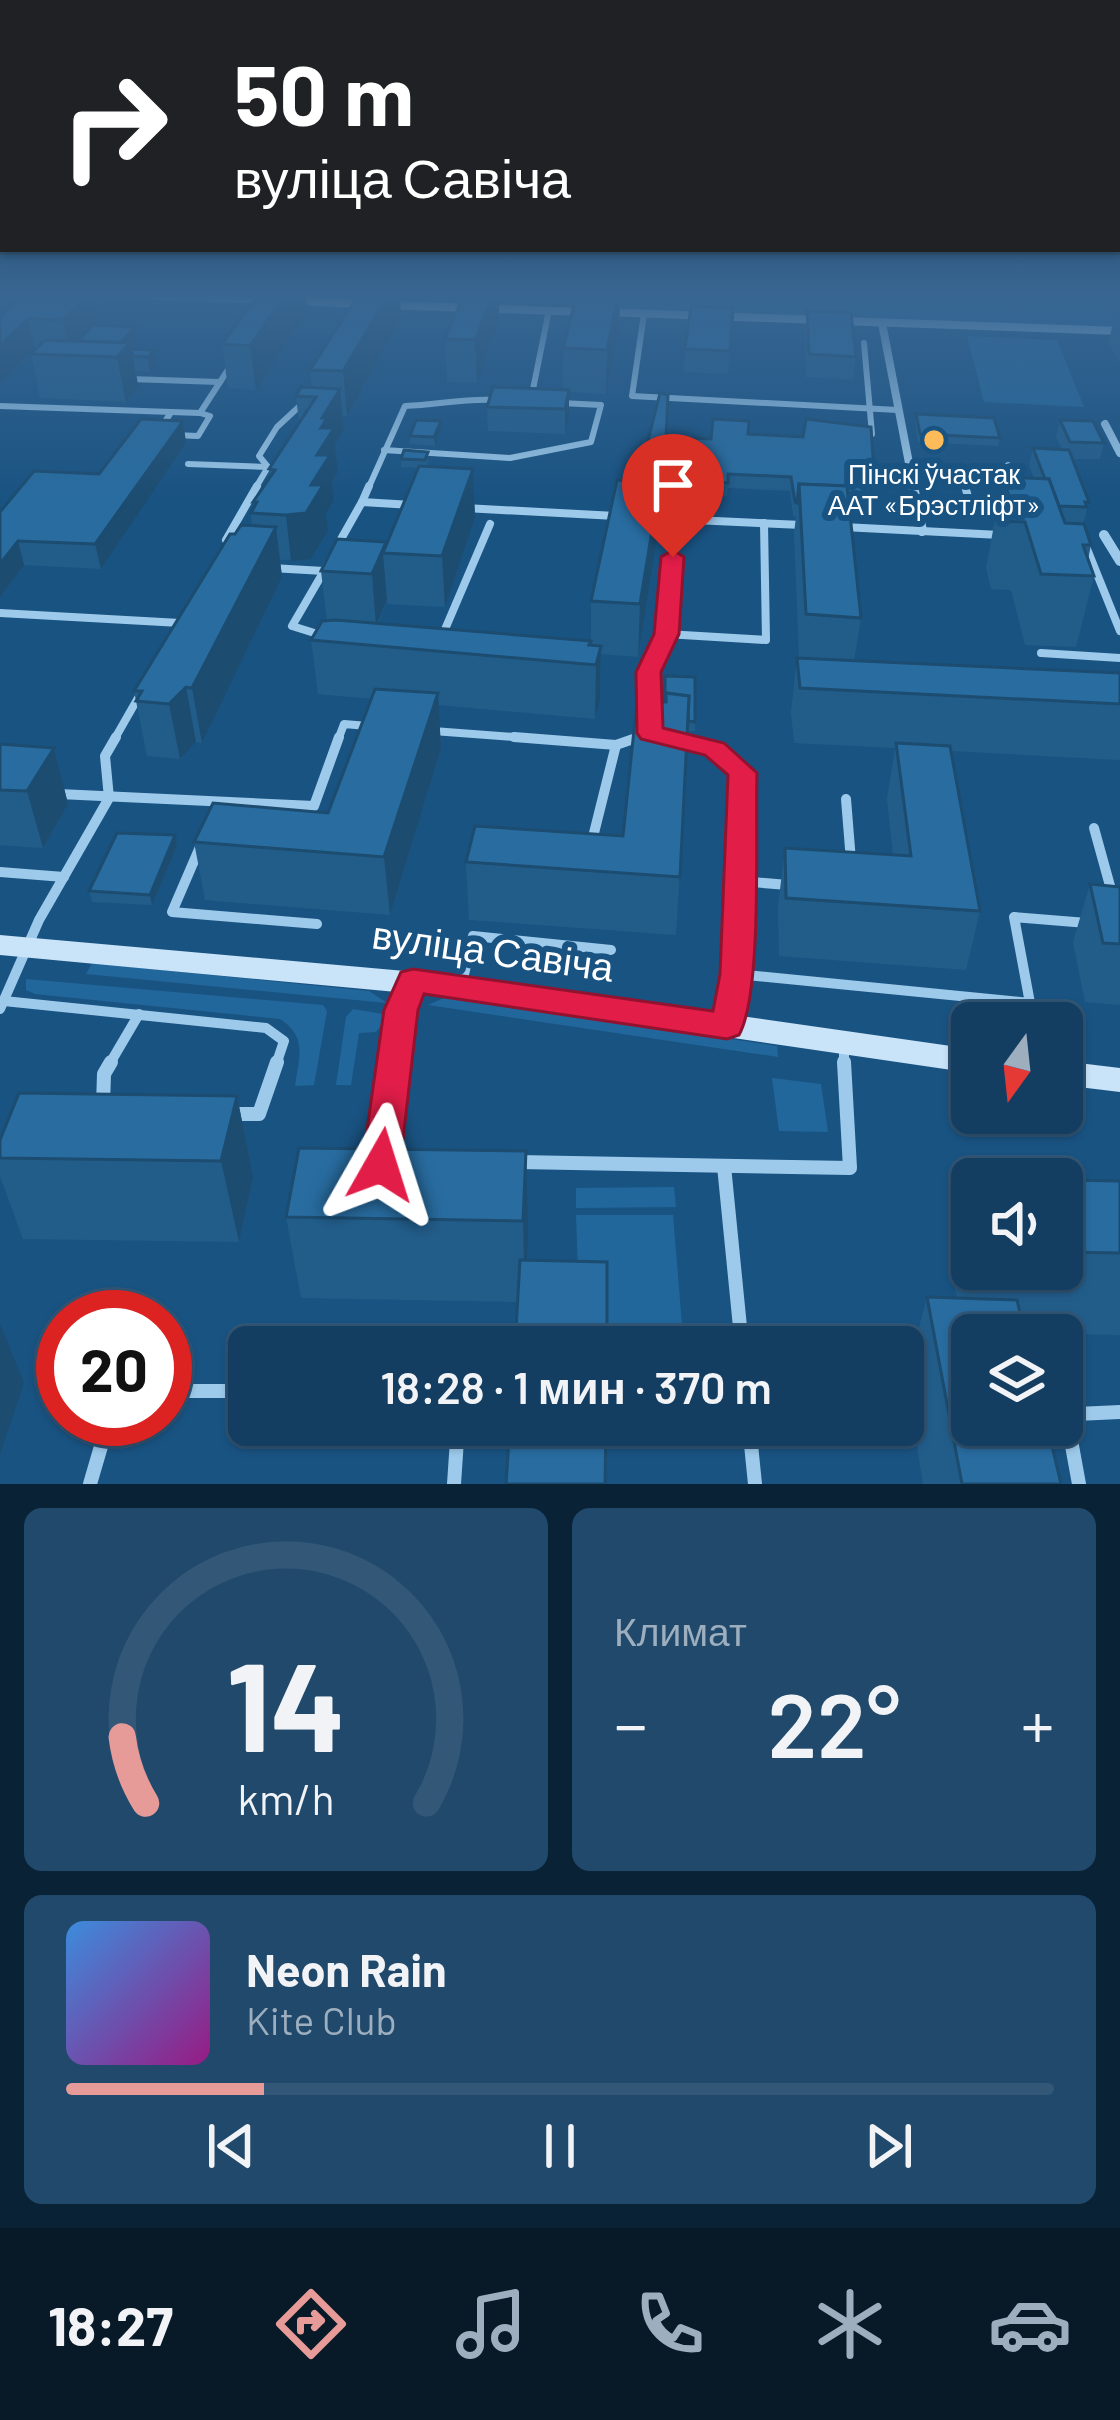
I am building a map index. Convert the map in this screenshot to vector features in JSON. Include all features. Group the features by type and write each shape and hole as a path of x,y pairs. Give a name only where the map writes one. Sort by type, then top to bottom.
{"street":[{"path":"889,363 922,531"},
{"path":"1105,424 1120,453"},
{"path":"1119,558 1104,535 1120,535"},
{"name":"вуліца Савіча","path":"0,945 461,986 951,1058"},
{"path":"1083,1076 1120,1080"}],"lane":[{"path":"200,412 232,363"},
{"path":"346,636 326,636 292,626 362,502 405,406 437,405 454,398 531,401 538,363"},
{"path":"637,363 632,396 898,410"},
{"path":"866,363 872,434"},
{"path":"113,378 219,382"},
{"path":"268,467 259,456 308,394"},
{"path":"384,450 511,458 591,442 601,405 554,403"},
{"path":"0,406 200,412 210,416 198,436 156,434 170,414"},
{"path":"808,417 814,406"},
{"path":"286,421 306,422"},
{"path":"188,464 268,467"},
{"path":"919,507 973,511 959,466"},
{"path":"1008,466 1019,501"},
{"path":"222,548 268,467"},
{"path":"362,502 426,506"},
{"path":"447,507 809,526"},
{"path":"412,729 616,746 650,733 649,672 666,634 676,519"},
{"path":"427,634 447,634 490,524"},
{"path":"666,634 766,640 764,524"},
{"path":"832,527 1008,535"},
{"path":"1084,540 1120,631"},
{"path":"263,568 324,571"},
{"path":"169,642 191,603"},
{"path":"0,613 180,622"},
{"path":"1040,653 1120,658"},
{"path":"148,680 105,756 109,798 39,920 32,947 2,1005 266,1028 284,1041 259,1114 214,1114"},
{"path":"44,793 314,806 344,724 389,728"},
{"path":"672,738 715,748 742,773 736,974 727,1026"},
{"path":"590,851 616,746"},
{"path":"846,799 851,867"},
{"path":"218,803 172,912 316,924"},
{"path":"1094,828 1115,903"},
{"path":"0,872 64,877"},
{"path":"739,880 807,886"},
{"path":"736,974 1030,1003 1013,916 1099,924"},
{"path":"461,986 473,936 611,950"},
{"path":"404,1165 381,1165 382,1142 401,1010 413,981"},
{"path":"125,1113 102,1113 104,1074 139,1014"},
{"path":"496,1163 850,1168 844,1044"},
{"path":"724,1166 740,1326"},
{"path":"192,1391 228,1391"},
{"path":"1079,1484 1067,1424 1077,1414 1120,1412"},
{"path":"90,1484 101,1446"},
{"path":"454,1484 457,1446"},
{"path":"751,1446 755,1484"}],"shaded area":[{"path":"974,363 1066,363 1084,407 984,402"},
{"path":"92,963 369,991 387,1003 86,974"},
{"path":"26,979 323,1005 327,1011 314,1085 295,1086 298,1040 280,1019 35,994 26,990"},
{"path":"446,997 777,1046 778,1057 428,1005"},
{"path":"353,1009 389,1015 376,1032 359,1033 351,1085 336,1085 346,1017"},
{"path":"772,1078 821,1084 828,1132 779,1131"},
{"path":"674,1187 676,1207 576,1208 576,1188"},
{"path":"576,1215 673,1215 682,1325 580,1326"}],"building":[{"path":"314,363 348,363 343,371 310,370"},
{"path":"301,387 340,389 322,418 327,418 321,428 334,428 317,455 330,455 311,485 323,485 306,513 251,513 257,502 253,502 275,470 269,469 316,397 296,396"},
{"path":"493,387 569,390 565,409 487,407"},
{"path":"660,393 668,395 666,437 711,439 713,419 749,421 748,434 803,437 806,419 871,427 876,500 848,498 847,486 799,484 797,503 791,477 728,474 728,483 639,476"},
{"path":"916,414 994,418 1000,438 920,434"},
{"path":"141,419 183,421 95,544 18,541 0,564 0,512 34,471 99,474"},
{"path":"416,420 441,421 434,437 410,436"},
{"path":"1060,420 1093,421 1104,443 1070,442"},
{"path":"1033,448 1069,450 1087,507 1059,506"},
{"path":"404,450 428,452 425,460 401,459"},
{"path":"419,466 473,469 442,556 383,553"},
{"path":"1003,477 1049,479 1065,523 1084,524 1091,545 1083,545 1094,576 1041,574 1025,522 1005,521 999,500 1010,500"},
{"path":"617,480 660,482 640,604 591,601"},
{"path":"799,484 847,486 861,618 806,614"},
{"path":"241,525 276,527 192,688 186,687 169,704 136,701 142,691 134,691 230,534"},
{"path":"337,539 386,542 372,574 321,571"},
{"path":"322,621 591,641 589,645 601,646 596,665 311,640"},
{"path":"797,658 1120,673 1120,704 800,688"},
{"path":"665,676 695,677 695,722 688,721 689,696 666,693 665,702"},
{"path":"375,689 438,693 384,857 194,842 213,803 328,813"},
{"path":"666,693 689,696 680,877 466,862 475,826 623,836 637,701 666,702"},
{"path":"896,743 950,746 980,911 786,898 785,848 911,856"},
{"path":"0,744 54,748 27,791 0,790"},
{"path":"117,833 175,835 150,895 89,891"},
{"path":"1090,884 1120,887 1120,944 1103,943"},
{"path":"19,1093 237,1096 221,1161 0,1158 0,1140"},
{"path":"299,1148 526,1151 523,1221 286,1217"},
{"path":"1083,1180 1120,1181 1120,1253 1083,1252"},
{"path":"520,1260 607,1262 607,1326 516,1326"},
{"path":"927,1297 1017,1300 1020,1314 951,1314 951,1425"},
{"path":"509,1446 606,1446 605,1484 506,1484"},
{"path":"955,1446 1052,1446 1061,1484 962,1484"}],"place":[{"name":"Пінскі ўчастак ААТ «Брэстліфт»","path":"934,440"}],"route":[{"path":"381,1165 401,1010 413,981 727,1026 736,974 742,773 715,748 650,733 649,672 666,634 673,557"}]}
